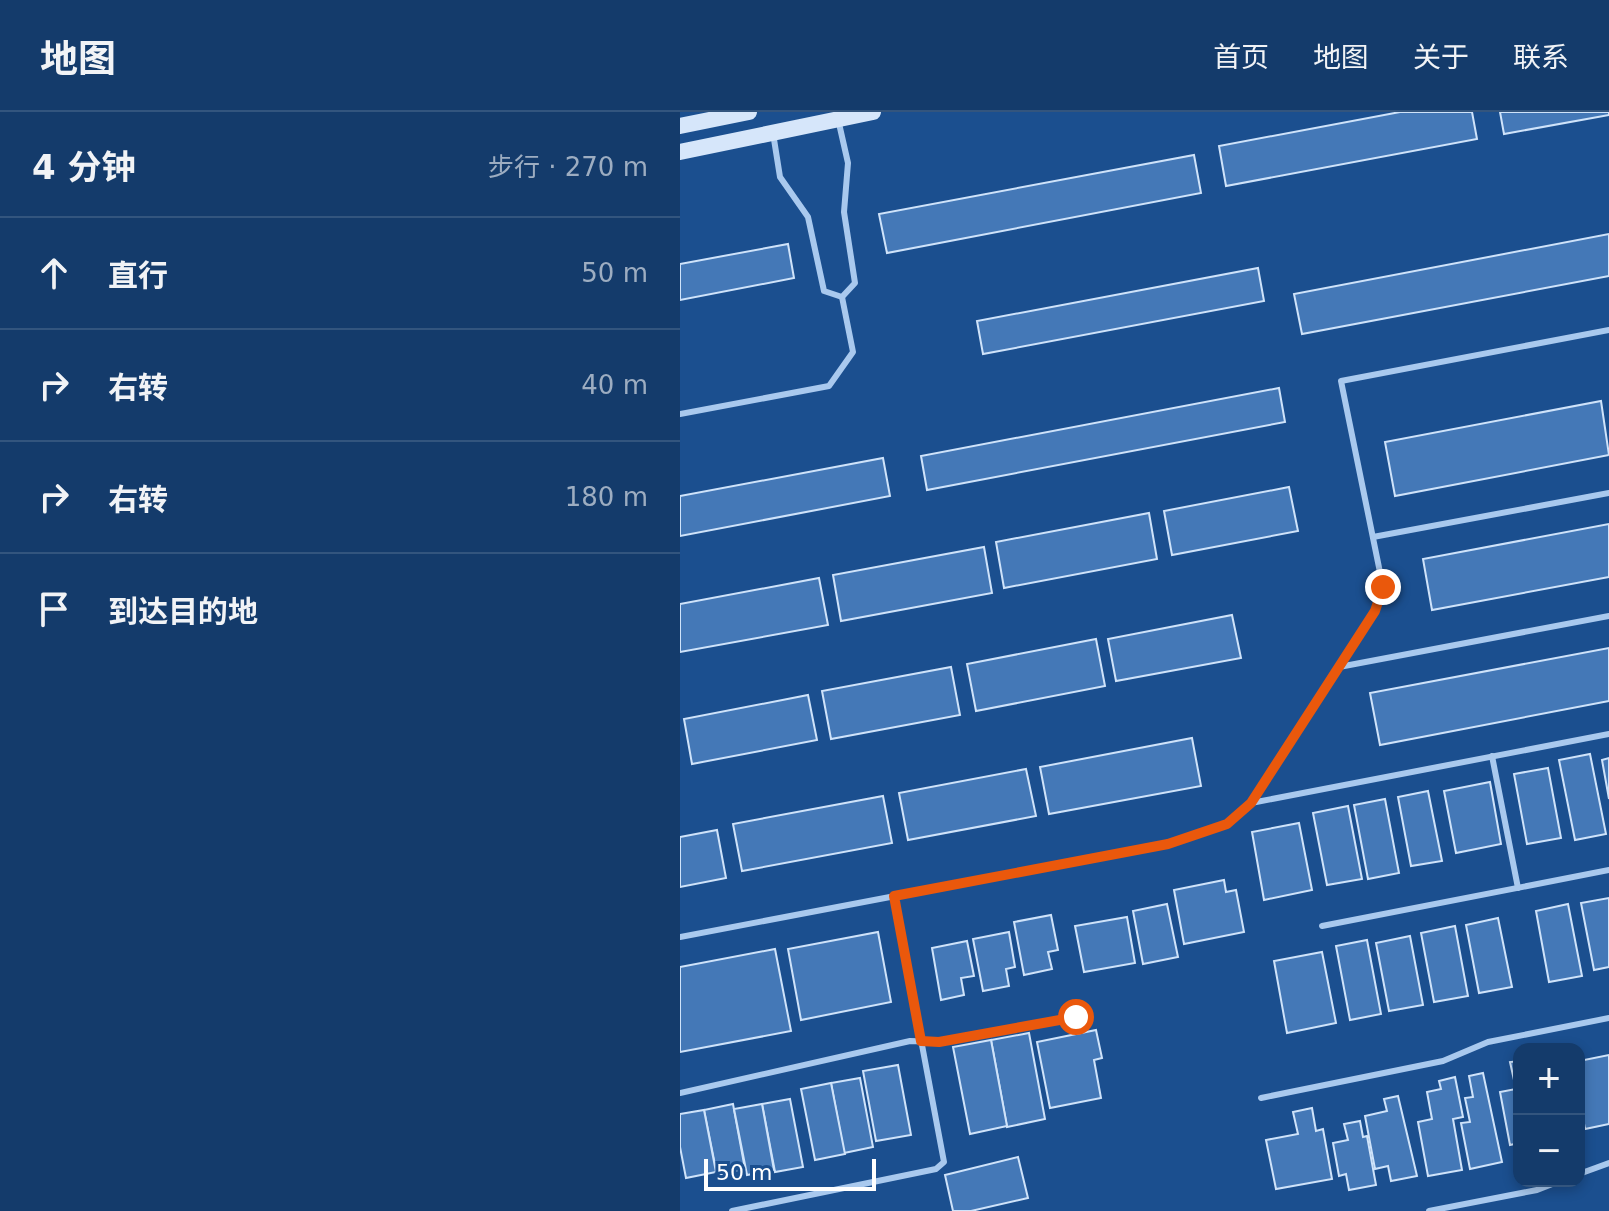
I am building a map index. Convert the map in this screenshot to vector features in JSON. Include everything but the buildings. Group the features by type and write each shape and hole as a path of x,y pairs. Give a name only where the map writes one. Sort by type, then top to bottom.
{"main road":[{"path":"680,126 749,112"},
{"path":"680,152 838,116 873,112"}],"lane":[{"path":"838,116 848,163 844,212 855,283 842,297"},
{"path":"773,133 780,177 808,217 824,291 842,297"},
{"path":"680,414 829,386 853,352 842,297"},
{"path":"680,937 1168,844 1227,824 1251,803 1375,611 1383,587 1341,381 1609,330"},
{"path":"1373,537 1609,493"},
{"path":"1339,667 1609,616"},
{"path":"1251,803 1609,734"},
{"path":"1492,756 1518,888"},
{"path":"1322,926 1609,870"},
{"path":"732,1211 936,1169 944,1162 894,896"},
{"path":"680,1093 910,1041 939,1042 1076,1017"},
{"path":"1261,1098 1443,1061 1488,1042 1609,1018"},
{"path":"1585,1172 1609,1163"},
{"path":"1429,1211 1545,1187"}],"route":[{"path":"1076,1017 939,1042 921,1041 894,896 1168,844 1227,824 1251,803 1375,611 1383,587"}]}
